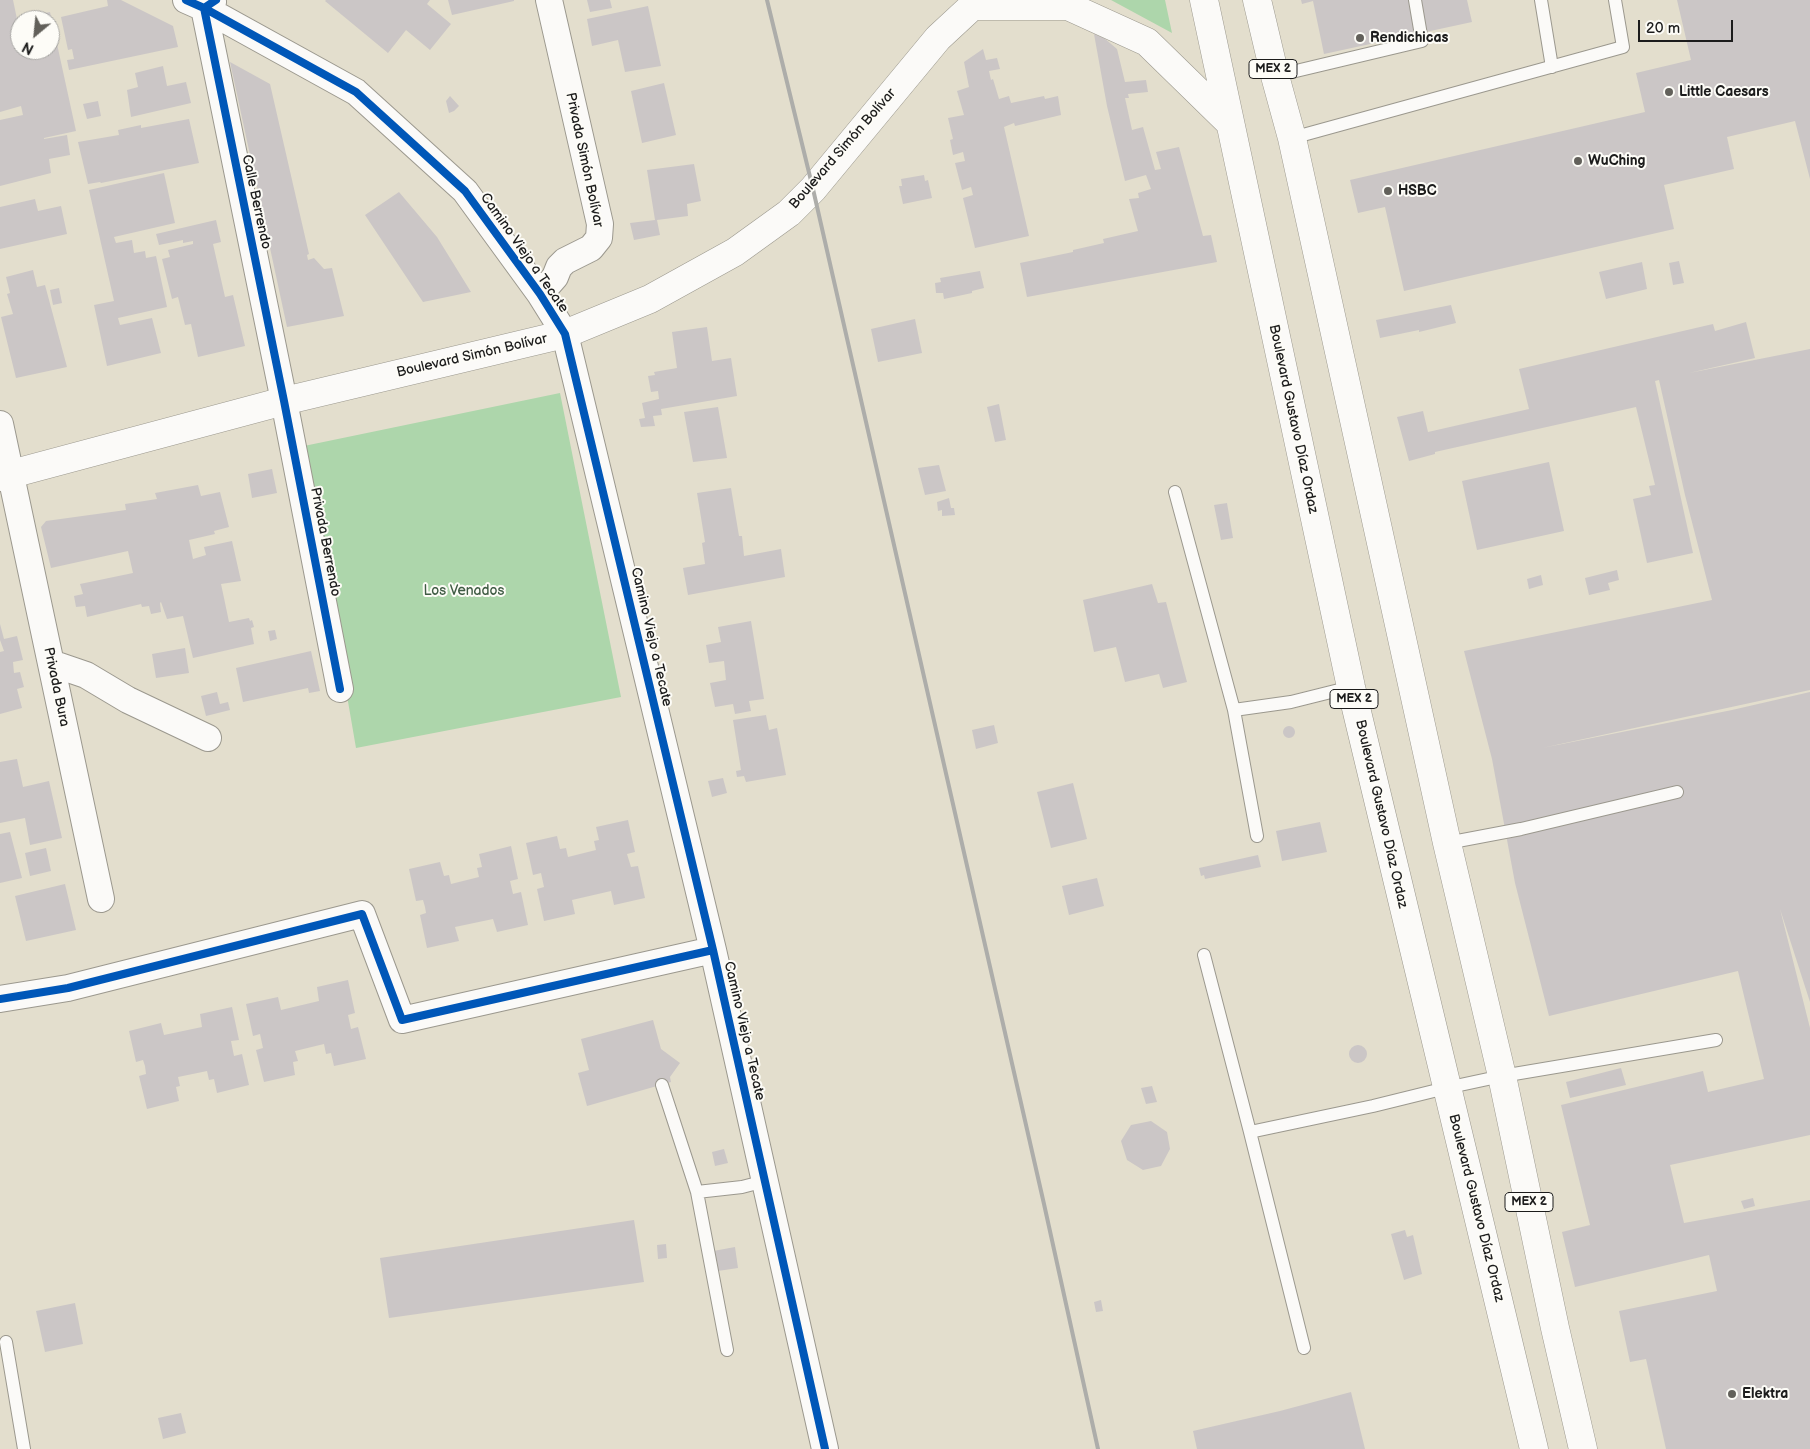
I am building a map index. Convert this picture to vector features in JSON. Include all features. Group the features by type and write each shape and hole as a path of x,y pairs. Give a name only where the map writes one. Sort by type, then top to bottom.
{"main road":[{"name":"Boulevard Gustavo Díaz Ordaz","path":"1204,0 1350,687 1534,1449"},
{"name":"MEX 2","path":"1257,0 1292,138 1447,843 1502,1076 1555,1328 1583,1449"},
{"path":"971,2 1068,6 1146,42 1230,123"},
{"name":"Boulevard Simón Bolívar","path":"6,476 284,401 566,334 650,300 735,252 790,212 813,189 938,38 971,2"}],"street":[{"name":"Privada Simón Bolívar","path":"540,294 556,276 559,267 565,261 591,248 599,238 600,224 549,0"},
{"name":"Camino Viejo a Tecate","path":"202,3 356,92 465,191 540,294 566,334 713,950 825,1449"},
{"name":"Calle Berrendo","path":"202,3 284,401"},
{"name":"Privada Berrendo","path":"284,401 340,689"},
{"name":"Privada Bura","path":"0,424 6,476 51,663 101,898"},
{"path":"51,663 86,675 128,700 208,738"},
{"path":"0,999 68,988 362,914 402,1020 713,950"}],"lane":[{"path":"1275,76 1422,41 1415,0"},
{"path":"1541,0 1552,67"},
{"path":"1292,138 1624,47 1615,0"},
{"path":"1175,492 1234,710 1257,836"},
{"path":"1234,710 1291,702 1350,687"},
{"path":"1447,843 1521,829 1677,792"},
{"path":"1204,955 1304,1348"},
{"path":"1250,1132 1374,1106 1502,1076 1716,1040"},
{"path":"662,1086 696,1192 727,1350"},
{"path":"696,1192 742,1187 765,1181"},
{"path":"6,1342 24,1449"}],"green space":[{"path":"1111,0 1165,0 1172,33"},
{"name":"Los Venados","path":"560,393 621,697 356,748 304,446"}],"building":[{"path":"0,0 13,0 15,10 10,10 10,60 60,60 60,58 76,131 44,138 67,135 70,155 49,159 51,173 0,186 0,120 23,115 21,106 0,112"},
{"path":"107,0 121,0 173,26 178,47 69,70 67,60 74,59 72,49 68,50 61,17 108,6"},
{"path":"326,0 430,0 427,4 451,24 430,50 406,30 388,53"},
{"path":"448,0 514,0 514,1 452,15"},
{"path":"587,0 610,0 612,8 590,12"},
{"name":"Rendichicas","path":"1301,0 1467,0 1472,22 1324,54 1313,1 1302,4"},
{"path":"1677,0 1810,0 1810,179 1795,121 1727,137 1734,169 1664,185 1674,229 1404,291 1385,207 1358,213 1350,180 1645,112 1636,73 1691,60"},
{"path":"648,6 661,66 625,72 618,40 592,46 587,19"},
{"path":"1094,34 1104,38 1117,49 1125,82 1146,80 1148,92 1128,94 1129,98 1125,98 1132,130 1143,127 1155,170 1161,169 1156,152 1179,147 1203,236 1211,235 1217,262 1027,297 1020,263 1073,252 1073,250 1104,243 1103,239 1138,231 1129,199 1139,198 1138,193 1151,189 1146,175 1125,181 1107,106"},
{"path":"983,49 986,60 997,58 1000,69 989,71 999,99 1009,96 1011,103 1044,96 1045,99 1058,96 1061,115 1015,126 1014,123 1004,127 1029,236 975,248 963,198 973,195 971,187 962,190 955,163 965,161 963,152 953,155 950,140 953,139 948,118 964,115 957,91 969,87 964,62"},
{"path":"230,62 270,84 309,254 307,255 308,260 314,258 324,269 332,268 344,316 287,327"},
{"path":"163,66 167,86 186,82 191,103 131,117 127,90 138,87 135,73"},
{"path":"664,83 676,135 642,143 631,91"},
{"path":"450,96 459,106 449,113 446,101"},
{"path":"98,101 101,116 87,119 83,104"},
{"path":"189,119 199,163 88,184 78,142 119,135 118,130 141,125 141,128"},
{"path":"694,164 701,201 687,204 688,216 657,220 660,235 634,240 630,223 655,220 647,170"},
{"path":"164,173 175,223 114,237 116,243 132,240 134,253 145,251 146,258 156,256 167,307 118,318 120,325 152,318 161,353 107,366 94,305 114,301 89,190"},
{"path":"924,175 925,181 928,180 932,198 903,204 899,186 902,186 901,179"},
{"path":"399,192 437,237 471,292 423,302 365,215"},
{"path":"35,199 38,211 61,206 67,234 0,249 0,207"},
{"path":"216,220 221,242 213,244 225,297 233,295 245,346 198,357 191,324 185,325 178,297 172,299 162,259 170,257 168,250 193,244 193,241 183,243 183,240 159,245 156,234"},
{"path":"1679,261 1684,283 1673,285 1669,263"},
{"path":"1642,262 1647,289 1606,299 1599,272"},
{"path":"33,270 37,287 45,285 67,367 16,378 1,317 13,314 7,294 10,293 6,277"},
{"path":"980,271 984,288 972,291 972,293 944,299 943,293 936,293 935,283 941,282 940,278"},
{"path":"59,288 62,303 53,305 50,290"},
{"path":"1451,305 1456,323 1419,332 1419,330 1380,338 1376,320"},
{"path":"915,319 922,353 878,362 871,329"},
{"path":"1746,322 1755,358 1689,373 1810,349 1810,690 1542,748 1732,710 1810,692 1810,1002 1780,909 1810,1028 1810,1135 1670,1165 1684,1223 1810,1200 1810,1449 1666,1449 1646,1359 1630,1362 1619,1311 1717,1291 1709,1255 1575,1287 1562,1232 1590,1225 1561,1105 1703,1071 1708,1092 1764,1079 1738,971 1549,1016 1515,883 1492,759 1464,651 1712,600 1685,495 1659,380 1655,381 1693,553 1647,563 1633,499 1651,495 1649,486 1655,485 1636,407 1435,452 1435,454 1409,461 1397,417 1423,411 1428,432 1529,409 1519,369 1713,324 1715,331"},
{"path":"707,327 712,361 731,358 737,396 661,409 662,415 653,416 655,426 641,427 639,419 645,418 642,403 659,399 658,391 651,392 648,376 655,375 654,372 677,368 672,332"},
{"path":"999,404 1006,440 995,442 987,407"},
{"path":"718,407 727,458 693,462 684,412"},
{"path":"1549,462 1564,531 1477,550 1462,481"},
{"path":"939,465 946,491 925,495 918,468"},
{"path":"272,469 277,493 252,498 248,474"},
{"path":"198,485 201,496 220,492 229,527 214,531 215,534 189,540 193,559 206,555 204,547 232,541 241,581 221,584 229,622 249,618 250,621 252,620 254,627 251,628 254,644 193,658 183,616 167,619 161,602 161,612 151,614 149,606 142,607 141,604 87,617 85,606 76,607 74,596 83,594 80,584 133,573 128,551 51,568 41,527 46,521 126,510 125,504 157,499 155,493"},
{"path":"731,488 739,536 742,536 744,556 781,549 785,577 688,595 683,568 705,564 702,543 705,542 697,493"},
{"path":"949,498 955,515 942,516 942,510 938,511 937,502"},
{"path":"1227,503 1233,538 1221,540 1214,505"},
{"path":"1617,570 1619,580 1608,583 1610,590 1589,595 1585,578"},
{"path":"1541,575 1543,585 1529,589 1527,579"},
{"path":"1152,584 1158,603 1166,602 1187,682 1163,688 1159,674 1125,682 1116,647 1094,652 1083,600"},
{"path":"751,621 764,699 749,701 751,711 735,714 733,704 715,707 710,683 726,680 724,661 709,663 706,645 721,642 718,627"},
{"path":"0,624 4,639 17,636 23,660 13,662 14,673 20,672 24,687 17,689 22,708 0,714 0,652 4,651 0,640"},
{"path":"275,630 277,639 270,641 268,631"},
{"path":"185,648 189,673 156,678 152,654"},
{"path":"311,651 320,691 309,693 308,688 243,702 236,668"},
{"path":"217,692 220,704 228,702 230,710 206,716 201,696"},
{"path":"766,715 769,730 777,728 786,775 746,782 744,776 737,777 736,771 741,770 733,720"},
{"path":"994,725 998,743 976,749 972,730"},
{"path":"1289,726 1295,732 1289,738 1283,732"},
{"path":"17,759 23,787 49,781 62,838 30,845 25,818 0,823 0,762"},
{"path":"723,778 727,793 712,797 708,781"},
{"path":"1073,783 1087,839 1051,848 1037,792"},
{"path":"628,820 635,852 627,854 631,867 638,866 645,898 614,905 611,891 572,900 575,914 544,921 537,889 544,887 541,873 533,875 526,843 557,836 560,849 566,848 568,857 596,850 594,841 599,840 596,827"},
{"path":"1320,822 1327,852 1282,861 1276,831"},
{"path":"10,832 22,878 0,883 0,834"},
{"path":"511,846 518,879 510,881 513,894 521,892 528,925 497,932 493,919 455,927 459,941 427,948 420,915 426,913 425,907 423,900 416,901 409,869 440,862 444,876 449,875 451,884 479,877 477,868 482,867 479,854"},
{"path":"46,848 51,871 30,876 25,853"},
{"path":"1258,855 1261,867 1205,879 1204,875 1201,876 1199,868"},
{"path":"1097,878 1104,906 1069,915 1062,886"},
{"path":"65,884 76,930 26,941 15,896"},
{"path":"348,980 355,1013 348,1015 351,1029 358,1027 366,1059 334,1066 331,1053 326,1054 324,1044 295,1051 298,1061 293,1062 295,1075 264,1082 256,1050 263,1048 260,1034 253,1036 246,1004 278,997 281,1010 319,1001 317,987"},
{"path":"232,1007 239,1040 231,1041 234,1056 242,1054 249,1085 217,1093 214,1079 209,1080 207,1071 178,1077 180,1086 176,1087 179,1101 147,1109 139,1076 146,1074 145,1066 143,1060 136,1062 129,1031 161,1023 164,1035 202,1027 200,1014"},
{"path":"653,1020 661,1049 680,1063 670,1077 671,1082 587,1106 578,1073 589,1070 581,1039"},
{"path":"1358,1045 1364,1048 1367,1054 1364,1060 1358,1063 1352,1060 1349,1054 1352,1048"},
{"path":"1621,1068 1626,1085 1570,1098 1566,1082"},
{"path":"1152,1086 1157,1102 1146,1104 1141,1088"},
{"path":"1151,1121 1167,1132 1170,1149 1161,1166 1143,1170 1127,1160 1121,1141 1131,1125"},
{"path":"724,1149 728,1163 715,1166 712,1152"},
{"path":"1753,1198 1755,1206 1744,1209 1741,1201"},
{"path":"634,1220 644,1282 389,1318 380,1258"},
{"path":"1405,1230 1407,1237 1413,1235 1422,1274 1404,1280 1391,1234"},
{"path":"666,1244 667,1258 658,1259 657,1245"},
{"path":"735,1247 738,1268 711,1272 708,1252"},
{"path":"1101,1300 1103,1311 1096,1312 1094,1302"},
{"path":"75,1303 83,1344 45,1352 36,1311"},
{"path":"1351,1392 1365,1449 1197,1449 1193,1431"},
{"path":"181,1413 186,1433 163,1439 158,1418"}],"railway":[{"path":"767,0 813,189 1098,1449"}],"cycle path":[{"path":"186,0 204,8 356,92 465,191 540,294 565,334 713,950 825,1449"},
{"path":"216,0 204,8 340,689"},
{"path":"0,999 68,988 362,914 402,1020 713,950"}],"place":[{"name":"Rendichicas","path":"1360,38"},
{"name":"Little Caesars","path":"1669,92"},
{"name":"WuChing","path":"1578,161"},
{"name":"HSBC","path":"1388,191"},
{"name":"Elektra","path":"1732,1394"}]}
